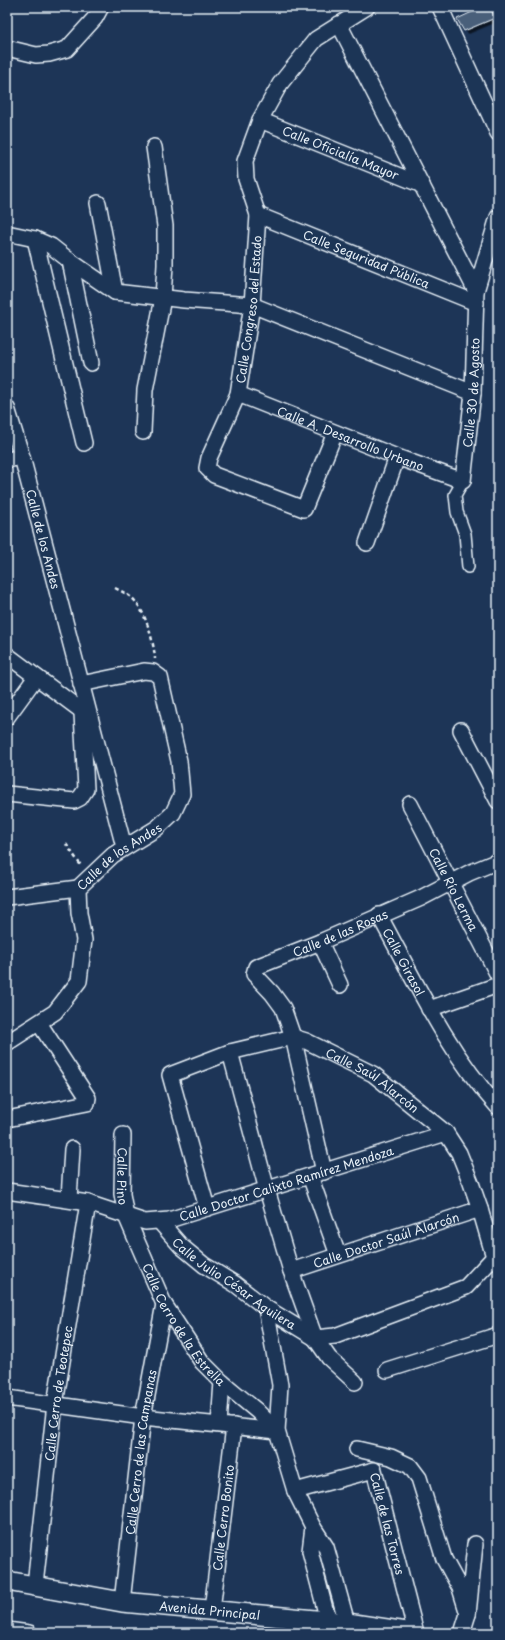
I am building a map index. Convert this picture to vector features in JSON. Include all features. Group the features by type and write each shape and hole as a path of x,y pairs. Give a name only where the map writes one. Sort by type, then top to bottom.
{"street":[{"path":"7,48 36,55 67,50 95,18 101,7"},
{"name":"Calle Congreso del Estado","path":"335,433 304,509 214,475 207,468 209,458 238,394 252,305 258,215 246,179 245,161 260,120 280,84 316,39 367,7"},
{"path":"440,7 498,133"},
{"path":"338,24 422,185 476,297"},
{"name":"Calle Oficialía Mayor","path":"260,120 422,185"},
{"path":"143,432 145,390 163,298 165,265 164,226 154,147"},
{"path":"98,203 116,292"},
{"name":"Calle Seguridad Pública","path":"258,215 476,297"},
{"name":"Calle 30 de Agosto","path":"468,567 465,534 457,512 455,495 463,481 473,394 476,297 498,217"},
{"path":"7,233 35,238 51,246 70,261 116,292 163,298 252,305 473,394"},
{"path":"35,238 84,443"},
{"path":"70,261 91,363"},
{"name":"Calle A. Desarrollo Urbano","path":"238,394 397,457 463,481"},
{"name":"Calle de los Andes","path":"7,408 22,457 81,684 86,715"},
{"path":"7,460 22,457"},
{"path":"367,543 397,457"},
{"path":"7,655 86,715 124,847"},
{"path":"81,684 144,671 153,672"},
{"name":"Calle de los Andes","path":"7,1043 55,1012 79,981 84,940 79,913 78,888 124,847 157,828 173,813 182,794 179,761 160,677 153,672"},
{"path":"7,717 36,677"},
{"path":"7,794 74,801 80,798 86,790 86,715"},
{"path":"461,730 498,801"},
{"name":"Calle Río Lerma","path":"410,804 498,975"},
{"name":"Calle de las Rosas","path":"293,1037 283,1008 272,993 254,974 256,967 320,942 420,898 498,861"},
{"path":"7,897 78,888"},
{"name":"Calle Girasol","path":"379,915 429,1009 460,1061 498,1107"},
{"path":"320,942 340,985"},
{"path":"429,1009 498,985"},
{"path":"7,1119 87,1103 88,1098 39,1023"},
{"path":"207,1208 170,1075 230,1052 293,1037 317,1174 338,1255"},
{"name":"Calle Saúl Alarcón","path":"293,1037 306,1041 373,1074 446,1133 459,1153 496,1257"},
{"path":"230,1052 267,1190 291,1271 315,1338 329,1358 355,1382"},
{"name":"Calle Doctor Calixto Ramírez Mendoza","path":"126,1216 145,1222 160,1222 267,1190 446,1133"},
{"name":"Calle Pino","path":"123,1135 122,1194 126,1216"},
{"path":"69,1199 72,1149"},
{"path":"7,1191 69,1199 88,1203 126,1216"},
{"name":"Calle Cerro de Teotepec","path":"35,1585 55,1404 88,1203"},
{"name":"Calle Doctor Saúl Alarcón","path":"291,1271 480,1209"},
{"name":"Calle Cerro de la Estrella","path":"126,1216 164,1304 202,1362 222,1382 256,1410 277,1431 295,1491 313,1527 326,1547 339,1628"},
{"name":"Calle Julio César Aguilera","path":"160,1222 181,1246 266,1308 315,1338"},
{"path":"315,1338 335,1336 466,1287 496,1257"},
{"name":"Calle Cerro de las Campanas","path":"122,1602 143,1417 164,1304"},
{"path":"7,1398 143,1417 277,1431 280,1385 266,1308"},
{"path":"387,1370 498,1335"},
{"path":"219,1424 222,1382"},
{"name":"Calle Cerro Bonito","path":"212,1610 234,1426"},
{"path":"357,1449 391,1457 410,1466 419,1478 444,1559 460,1588 468,1614"},
{"name":"Calle de las Torres","path":"295,1491 374,1470 416,1633"},
{"path":"462,1633 468,1614 475,1544"},
{"name":"Avenida Principal","path":"7,1580 122,1602 212,1610 339,1628 412,1633"},
{"path":"7,1630 29,1633"}],"path":[{"path":"115,588 131,597 137,604 147,626 155,648 155,663 153,672"},
{"path":"66,844 89,877"}],"building":[{"path":"483,7 490,7 495,18 464,31 457,19"}]}
